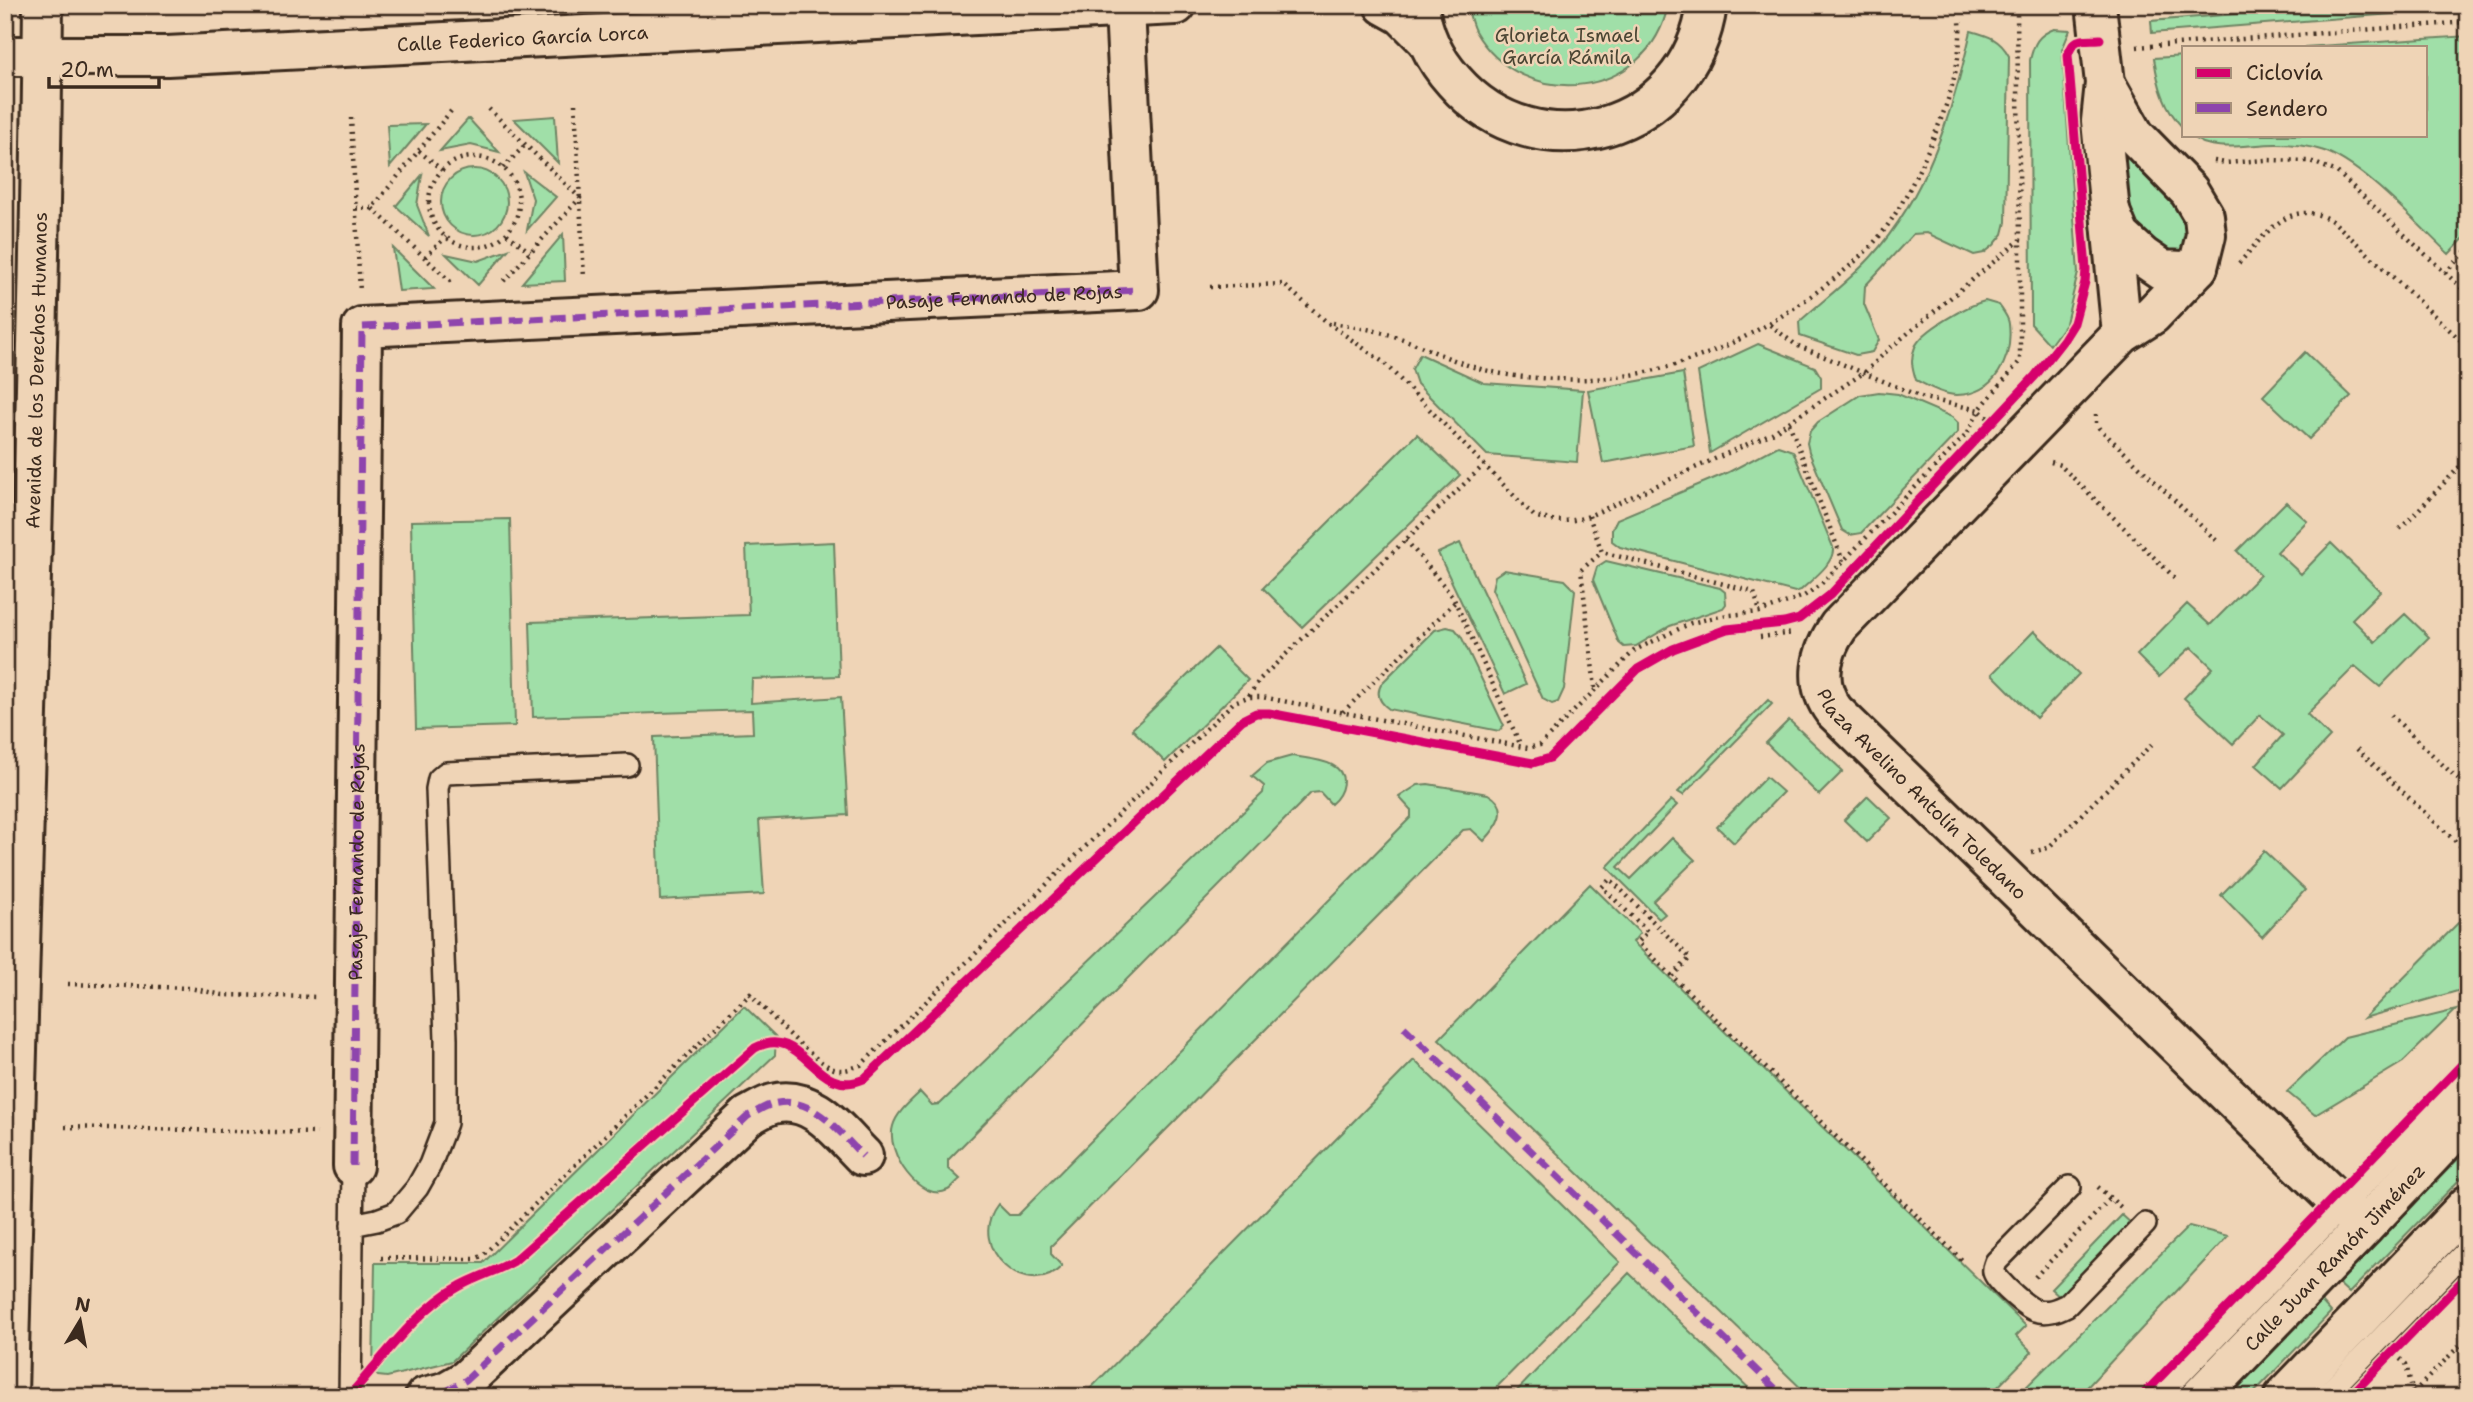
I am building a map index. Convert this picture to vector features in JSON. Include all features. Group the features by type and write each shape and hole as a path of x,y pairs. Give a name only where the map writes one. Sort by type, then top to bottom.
{"street":[{"name":"Avenida de los Derechos Humanos","path":"8,1397 19,931 41,231 43,5"},
{"name":"Calle Federico García Lorca","path":"43,57 167,56 1176,5"},
{"path":"1384,5 1423,23 1442,68 1466,95 1491,113 1516,124 1543,131 1571,132 1616,124 1655,103 1686,65 1711,9"},
{"name":"Plaza Avelino Antolín Toledano","path":"2096,5 2105,83 2101,121 2122,334"},
{"name":"Pasaje Fernando de Rojas","path":"353,1150 362,327 1139,290 1125,9"},
{"path":"5,27 43,57"},
{"path":"5,57 43,57"},
{"name":"Plaza Avelino Antolín Toledano","path":"2105,83 2135,136 2189,191 2204,216 2214,269"},
{"name":"Plaza Avelino Antolín Toledano","path":"2109,212 2120,236 2162,270 2214,269"},
{"name":"Plaza Avelino Antolín Toledano","path":"2214,269 2122,334 1839,626 1824,651 1822,687 1826,700 1835,711 2354,1217"},
{"path":"425,1397 445,1392 466,1380 748,1115 773,1104 801,1103 821,1114 863,1156"},
{"name":"Calle Juan Ramón Jiménez","path":"2200,1397 2354,1217 2468,1116"},
{"path":"2284,1397 2468,1205"}],"lane":[{"path":"352,1225 396,1213 417,1188 430,1165 446,1123 446,1039 437,789 439,779 446,774 627,765"},
{"name":"Calle Juan Ramón Jiménez","path":"2158,1397 2354,1217 2468,1077"},
{"name":"Pasaje Fernando de Rojas","path":"350,1397 353,1150"},
{"path":"2070,1187 1996,1262 1996,1276 2035,1310 2048,1312 2067,1305 2145,1224"},
{"path":"2324,1397 2468,1250"}],"path":[{"path":"352,1257 475,1259 482,1256 750,994 821,1062 836,1069 849,1070 862,1065 1234,702 1248,697 1262,697 1528,748 1540,745 1636,650 1692,623 1720,616 1760,612 1804,596 1820,585 1968,433 1979,410 2020,361 2017,13"},
{"path":"1328,323 1381,332 1454,361 1491,372 1560,379 1591,379 1667,368 1729,345 1770,325 1844,271 1877,239 1920,170 1942,116 1957,66 1961,43 1960,19"},
{"path":"2131,38 2132,48 2468,22"},
{"path":"575,104 587,316"},
{"path":"489,109 580,198"},
{"path":"372,208 451,111"},
{"path":"351,118 362,327"},
{"path":"503,168 526,144"},
{"path":"419,151 442,170"},
{"path":"469,158 484,158 503,168 516,185 520,199 518,214 507,234 490,244 475,247 460,245 446,237 436,226 430,212 429,197 433,183 442,170 454,162 469,158"},
{"path":"2207,159 2226,163 2310,161 2337,173 2468,294"},
{"path":"496,290 580,198"},
{"path":"355,208 372,208 461,292"},
{"path":"2214,269 2291,215 2303,213 2326,217 2468,347"},
{"path":"507,234 530,252"},
{"path":"425,257 446,237"},
{"path":"1210,287 1283,284 1328,323 1383,362 1534,516 1557,522 1589,516 1789,423 1865,372 2020,240"},
{"path":"2445,273 2468,250"},
{"path":"1770,325 1796,345 1924,398 1979,410"},
{"path":"2098,409 2096,416 2099,428 2217,541"},
{"path":"1983,431 2000,412"},
{"path":"1789,423 1843,561"},
{"path":"1948,469 1975,440"},
{"path":"2400,529 2468,458"},
{"path":"2043,463 2055,462 2060,465 2178,581"},
{"path":"1248,697 1259,680 1484,465"},
{"path":"1589,516 1602,552"},
{"path":"1406,540 1455,602 1521,746"},
{"path":"1602,552 1754,592 1760,612"},
{"path":"1595,688 1581,569 1602,552"},
{"path":"1342,712 1455,602"},
{"path":"1760,636 1798,632"},
{"path":"2391,715 2468,789"},
{"path":"2025,850 2034,852 2049,848 2152,744"},
{"path":"2357,749 2468,853"},
{"path":"1672,976 1690,958 1611,878 1602,887 1648,932 1638,943 1970,1268"},
{"path":"68,985 190,988 223,995 355,998"},
{"path":"785,1044 821,1073"},
{"path":"65,1127 353,1150"},
{"path":"2095,1184 2126,1212"},
{"path":"2016,1296 2110,1199"},
{"path":"2411,1395 2468,1337"},
{"path":"2406,1364 2411,1395"},
{"path":"2411,1395 2431,1397"}],"green space":[{"name":"Glorieta Ismael García Rámila","path":"1467,5 1668,5 1656,37 1636,61 1611,77 1582,84 1552,84 1522,75 1496,57 1475,31"},
{"path":"2345,5 2468,5 2468,8 2152,33 2151,21"},
{"path":"2054,29 2070,30 2062,50 2078,273 2066,323 2050,345 2031,324 2030,60 2038,40"},
{"path":"1971,31 1993,39 2009,56 2006,222 2003,234 1984,253 1974,255 1927,233 1913,234 1865,286 1864,304 1879,340 1872,352 1856,355 1800,336 1799,322 1870,258 1907,208 1946,122"},
{"path":"2468,36 2468,234 2449,254 2388,195 2336,156 2294,145 2209,145 2192,136 2428,136 2428,46 2319,46"},
{"path":"2182,56 2182,127 2171,113 2163,96 2154,58"},
{"path":"5,109 13,116 11,197 5,197"},
{"path":"555,116 558,163 514,119"},
{"path":"468,119 499,152 471,145 440,151"},
{"path":"426,124 390,167 387,125"},
{"path":"2111,126 2184,205 2188,248 2178,260 2135,238"},
{"path":"468,169 480,169 498,178 505,189 505,215 498,226 487,233 468,235 455,230 446,221 441,208 441,196 446,183 455,174"},
{"path":"524,172 556,197 527,230 533,199"},
{"path":"422,175 417,205 429,236 396,206"},
{"path":"5,215 10,215 5,386"},
{"path":"563,234 565,281 522,283"},
{"path":"393,248 434,289 399,291"},
{"path":"508,250 478,285 446,254 478,261"},
{"path":"1985,301 1999,305 2009,324 2008,350 1999,372 1982,388 1957,395 1941,392 1916,380 1912,359 1919,340 1946,319"},
{"path":"1758,344 1815,367 1821,377 1821,388 1710,453 1698,372"},
{"path":"2305,352 2351,396 2309,439 2263,396"},
{"path":"1420,354 1484,383 1583,390 1577,462 1487,455 1417,384 1412,369"},
{"path":"1683,373 1694,446 1603,463 1588,390"},
{"path":"1879,392 1898,394 1952,417 1958,423 1958,432 1861,533 1850,535 1842,530 1807,443 1810,431 1818,422 1860,395"},
{"path":"1417,434 1460,475 1302,627 1263,588"},
{"path":"1778,446 1793,451 1833,547 1827,565 1801,590 1795,592 1620,547 1612,541 1612,529 1617,519 1729,472"},
{"path":"2286,502 2307,521 2277,552 2301,574 2331,543 2380,591 2352,619 2375,642 2405,614 2429,637 2380,687 2355,666 2307,714 2330,737 2282,788 2256,765 2283,735 2260,715 2233,744 2184,698 2213,668 2191,647 2159,677 2137,655 2187,604 2210,625 2260,575 2237,551"},
{"path":"510,519 515,726 416,729 411,521"},
{"path":"834,542 839,676 752,679 751,703 841,697 848,815 759,820 764,894 660,900 654,737 753,733 752,710 533,717 530,622 749,615 746,546"},
{"path":"1460,543 1526,684 1505,694 1438,553"},
{"path":"1606,561 1720,588 1725,592 1726,604 1723,608 1670,626 1636,646 1624,647 1619,643 1593,580 1597,567"},
{"path":"1504,570 1565,580 1575,590 1564,689 1558,702 1552,704 1543,699 1492,589 1495,576"},
{"path":"1447,627 1455,629 1461,636 1504,725 1499,731 1389,709 1381,701 1379,691 1382,683 1435,630"},
{"path":"2034,631 2079,674 2036,718 1992,674"},
{"path":"1216,648 1248,680 1165,762 1132,729"},
{"path":"1768,700 1772,704 1683,795 1678,792"},
{"path":"1789,720 1843,771 1819,795 1766,743"},
{"path":"1292,756 1323,761 1338,769 1343,784 1335,800 1331,804 1320,792 1311,793 948,1160 948,1168 960,1179 951,1188 937,1192 926,1190 916,1183 900,1161 892,1137 897,1116 904,1108 920,1092 932,1105 940,1104 1263,793 1264,786 1252,776 1267,763"},
{"path":"1766,777 1783,792 1734,843 1717,827"},
{"path":"1428,784 1488,794 1499,805 1501,811 1498,823 1484,841 1471,829 1463,830 1051,1246 1051,1254 1062,1266 1048,1276 1032,1278 1017,1274 1004,1265 994,1253 989,1237 990,1221 998,1204 1009,1215 1018,1215 1411,817 1411,810 1399,797 1418,785"},
{"path":"1868,796 1891,818 1867,842 1844,820"},
{"path":"1671,800 1677,805 1618,867 1631,879 1672,838 1695,860 1653,901 1665,914 1659,919 1607,867"},
{"path":"2264,851 2305,890 2262,937 2221,895"},
{"path":"1590,884 1640,933 1633,942 2026,1326 2016,1336 2032,1352 1988,1397 1810,1397 1439,1039"},
{"path":"2468,913 2468,988 2364,1018"},
{"path":"744,1006 776,1037 775,1055 452,1361 387,1377 378,1376 373,1371 375,1263 483,1263"},
{"path":"2456,1010 2403,1062 2315,1115 2287,1092 2345,1037"},
{"path":"1414,1060 1620,1262 1487,1397 1082,1397"},
{"path":"2468,1149 2468,1171 2349,1293 2337,1282"},
{"path":"2122,1215 2133,1225 2062,1299 2051,1289"},
{"path":"2189,1226 2228,1236 2078,1397 2016,1397"},
{"path":"1629,1273 1758,1397 1511,1397"},
{"path":"2320,1300 2331,1312 2250,1397 2227,1397"}],"marked path":[{"path":"353,1166 362,327 1139,290"},
{"path":"1404,1027 1784,1397"},
{"path":"425,1397 445,1392 466,1380 748,1116 773,1104 800,1104 812,1109 834,1126 863,1156"}],"cycle path":[{"path":"350,1395 401,1335 430,1307 460,1286 514,1261 755,1048 772,1043 786,1045 833,1080 847,1083 864,1079 1242,720 1256,713 1269,713 1533,763 1550,758 1638,669 1673,649 1727,629 1799,619 1830,595 2035,376 2074,323 2086,269 2068,55 2076,42 2100,39"},
{"path":"2141,1397 2468,1058"},
{"path":"2349,1397 2468,1275"}]}
